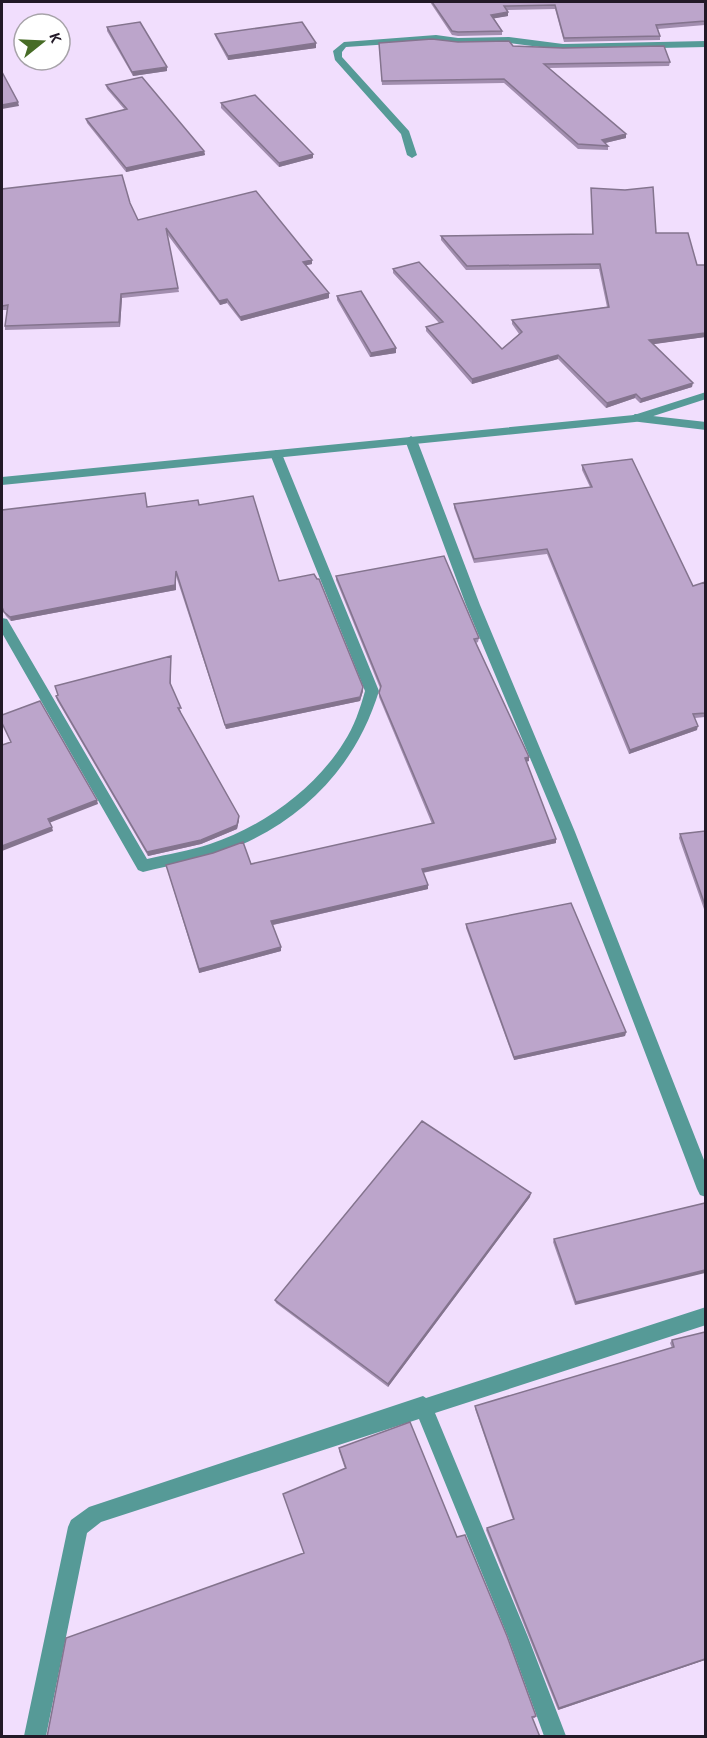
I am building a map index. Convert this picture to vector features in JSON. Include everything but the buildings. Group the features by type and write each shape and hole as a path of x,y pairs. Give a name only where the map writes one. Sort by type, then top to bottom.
{"street":[{"path":"412,155 406,133 338,58 337,51 344,45 436,38 458,41 508,40 563,47 705,44"},
{"path":"2,481 635,418 705,397"},
{"path":"635,418 705,426"},
{"path":"411,440 473,605 568,832 705,1189"},
{"path":"2,622 143,866 225,845 300,804 350,750 366,714 372,691 276,454"},
{"path":"35,1737 78,1527 96,1514 705,1316"},
{"path":"423,1406 518,1637 555,1737"}]}
